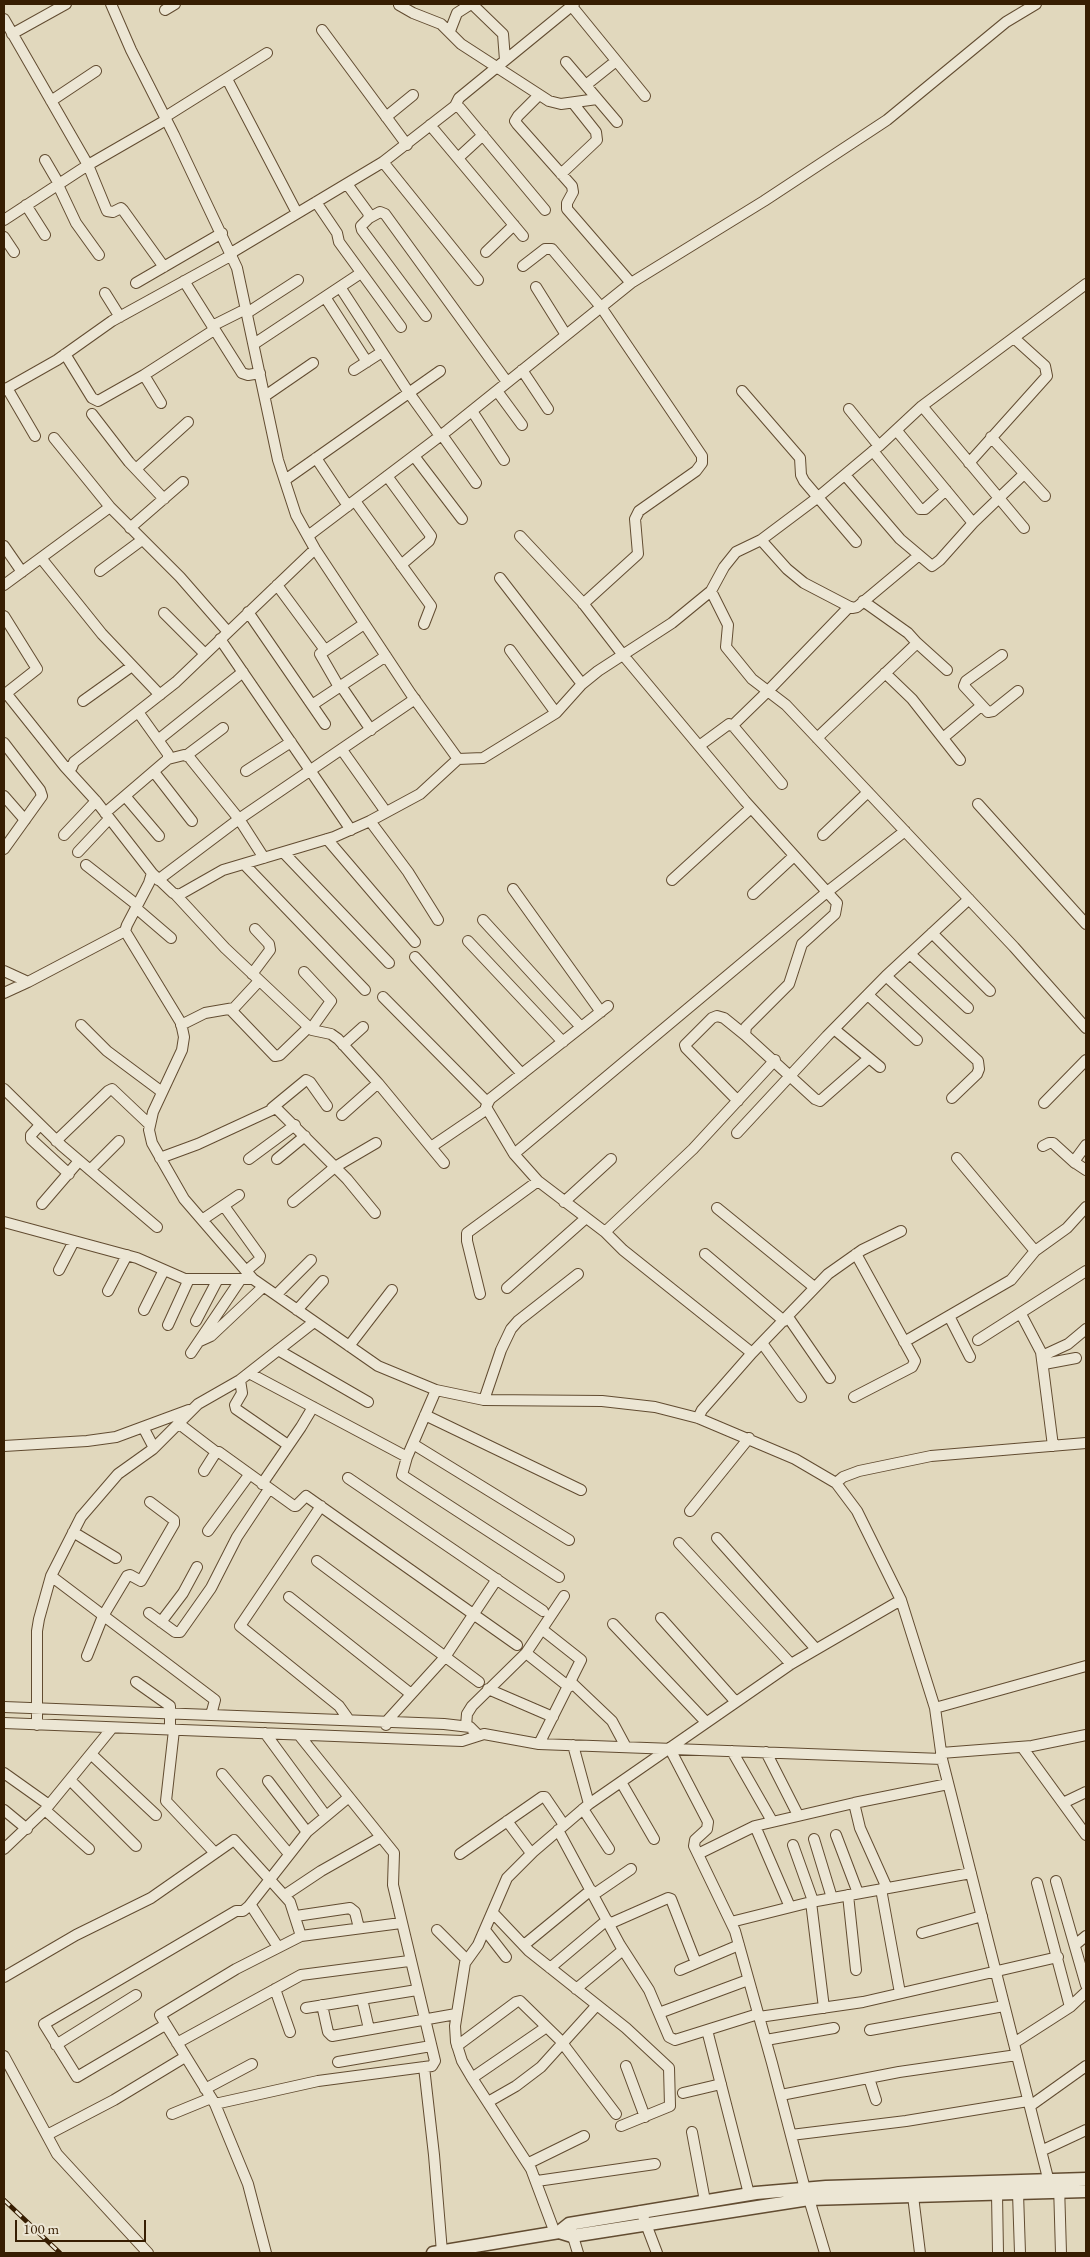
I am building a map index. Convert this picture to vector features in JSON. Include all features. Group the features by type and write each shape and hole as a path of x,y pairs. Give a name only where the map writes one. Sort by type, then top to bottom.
{"street":[{"path":"9,34 66,4"},
{"path":"111,4 131,50 232,254 247,311 278,460 296,515 314,549 415,699 458,759"},
{"path":"165,10 175,4"},
{"path":"450,31 457,13 472,4 503,34 502,64"},
{"path":"35,436 6,389 65,354 120,317 232,254 384,162 455,106 459,98 572,4 645,96"},
{"path":"308,536 441,436 631,283 764,201 878,125 1006,22 1036,4"},
{"path":"399,5 413,13 441,24 461,44 502,64 539,95 554,103 597,99"},
{"path":"4,20 9,34 88,165 107,211 113,212 121,208 164,266"},
{"path":"322,30 407,145"},
{"path":"4,220 267,53"},
{"path":"586,86 616,61"},
{"path":"566,62 617,122"},
{"path":"51,102 96,71"},
{"path":"227,79 297,214"},
{"path":"539,95 515,121 573,189 567,203 567,209 631,283"},
{"path":"386,117 413,96"},
{"path":"561,174 597,140 596,132 573,102"},
{"path":"455,106 460,108 545,210"},
{"path":"430,125 523,236"},
{"path":"458,158 483,135"},
{"path":"45,160 76,223 99,255"},
{"path":"384,162 478,280"},
{"path":"347,184 369,214 368,218"},
{"path":"316,202 337,233 339,242 401,327"},
{"path":"26,205 45,235"},
{"path":"426,316 362,230 361,226 368,218 380,212 385,214 507,382"},
{"path":"486,252 514,225"},
{"path":"136,283 222,233"},
{"path":"4,237 14,252"},
{"path":"523,266 545,249 550,248 601,307 702,456 702,463 696,471 639,510 635,519 638,554 583,604"},
{"path":"254,344 361,273"},
{"path":"65,354 95,400 101,400 144,375 213,328 247,311 298,280"},
{"path":"184,281 242,373 248,375 260,373"},
{"path":"176,895 228,868 327,840 370,821 420,794 458,759 483,758 556,713 582,684 598,670 672,623 711,591 724,567 736,552 761,540 817,498 897,431 922,406 1086,284"},
{"path":"340,287 409,393 476,483"},
{"path":"536,287 566,336"},
{"path":"105,293 120,317"},
{"path":"325,297 367,362"},
{"path":"969,463 1047,376 1045,366 1014,338"},
{"path":"354,370 382,352"},
{"path":"265,396 313,363"},
{"path":"522,370 548,409"},
{"path":"285,480 440,371"},
{"path":"144,375 161,403"},
{"path":"497,390 522,425"},
{"path":"742,391 800,458 802,478 856,542"},
{"path":"922,406 1024,528"},
{"path":"850,409 876,449 920,509 925,509 946,490"},
{"path":"472,411 504,460"},
{"path":"92,414 136,469 164,499"},
{"path":"136,469 188,422"},
{"path":"897,431 973,523"},
{"path":"991,437 1045,496"},
{"path":"54,438 110,506 180,577 224,635 243,672 351,830"},
{"path":"414,456 462,518"},
{"path":"316,458 431,606 424,624"},
{"path":"845,475 900,539 932,566 1024,474"},
{"path":"387,476 431,536 429,541 401,565"},
{"path":"130,528 183,482"},
{"path":"4,585 110,506"},
{"path":"520,536 583,604 623,655 751,808 836,903 835,914 804,941 791,982 746,1027 745,1035"},
{"path":"100,570 142,540"},
{"path":"761,540 797,578 813,589 849,607 857,607 918,556"},
{"path":"4,546 22,572"},
{"path":"65,767 72,768 74,762 160,695 314,549"},
{"path":"41,558 96,628 160,695"},
{"path":"500,578 582,684"},
{"path":"276,585 325,650"},
{"path":"711,591 728,625 726,647 752,679 767,692 786,704 905,830 1086,1028"},
{"path":"864,601 916,642 946,670"},
{"path":"732,726 849,607"},
{"path":"248,612 325,724"},
{"path":"164,613 205,654"},
{"path":"4,616 37,669 5,694 96,802 155,877 176,895 227,951 310,1028 318,1033 331,1034 343,1045 378,1083 444,1163"},
{"path":"364,624 321,652 320,657 371,730"},
{"path":"817,738 916,645 916,642"},
{"path":"510,650 556,713"},
{"path":"1002,655 964,684 981,706 990,713 1018,691"},
{"path":"312,705 386,656"},
{"path":"83,701 132,666"},
{"path":"158,740 243,672"},
{"path":"885,673 912,699 960,760"},
{"path":"415,699 155,877 149,883 126,924 125,931 181,1025 184,1037 182,1050 153,1112 150,1125 152,1143 184,1200 247,1276 378,1366 436,1390 484,1400 590,1400 655,1407 698,1418 750,1438 795,1459 836,1483 857,1511 901,1600 935,1708 948,1784 1041,2151 1054,2186 1061,2253"},
{"path":"943,738 981,706"},
{"path":"138,712 168,754 168,759"},
{"path":"699,746 727,725 732,726 782,784"},
{"path":"78,852 125,796 168,759 186,755 223,728"},
{"path":"246,771 291,742"},
{"path":"4,743 42,793 42,798 4,846"},
{"path":"342,750 386,812"},
{"path":"186,755 239,819 264,858"},
{"path":"154,772 192,821"},
{"path":"823,835 868,792"},
{"path":"4,796 25,820"},
{"path":"125,796 159,836"},
{"path":"64,835 96,802"},
{"path":"978,804 1086,924"},
{"path":"672,880 751,808"},
{"path":"370,821 408,872 438,920"},
{"path":"514,1154 827,892 905,830"},
{"path":"327,840 415,942"},
{"path":"284,853 389,963"},
{"path":"752,894 794,856"},
{"path":"244,864 366,990"},
{"path":"86,865 137,906 171,938"},
{"path":"430,1147 487,1105 522,1074 605,1009 513,889"},
{"path":"737,1133 886,976 968,899"},
{"path":"483,920 581,1027"},
{"path":"181,1025 209,1013 230,1009 237,1005 256,977 270,950 269,944 255,929"},
{"path":"4,993 125,931"},
{"path":"932,933 990,991"},
{"path":"468,941 562,1042"},
{"path":"910,954 968,1008"},
{"path":"415,957 522,1074"},
{"path":"4,971 28,982"},
{"path":"230,1009 274,1056 280,1055 310,1028 331,1001 304,972"},
{"path":"886,976 978,1061 979,1069 977,1074 952,1098"},
{"path":"868,995 916,1040"},
{"path":"383,997 487,1105 514,1154 538,1181 605,1232 624,1250 752,1353"},
{"path":"738,1101 685,1045 712,1018 717,1016 724,1018 745,1035 775,1060 815,1099 820,1101 869,1058"},
{"path":"81,1025 107,1050 162,1092"},
{"path":"343,1045 363,1027"},
{"path":"834,1029 880,1067"},
{"path":"605,1232 659,1184 775,1060"},
{"path":"1044,1103 1086,1060"},
{"path":"160,1158 194,1145 272,1108 306,1080 310,1082 327,1106"},
{"path":"342,1115 378,1083"},
{"path":"56,1141 112,1089 150,1125"},
{"path":"5,1093 56,1141 157,1227"},
{"path":"272,1108 278,1109 295,1125 375,1213"},
{"path":"40,1125 31,1135 31,1139 69,1174"},
{"path":"249,1159 295,1125"},
{"path":"277,1158 305,1136"},
{"path":"90,1170 118,1140"},
{"path":"1043,1146 1049,1142 1053,1143 1075,1163 1086,1170"},
{"path":"293,1202 335,1167 376,1143"},
{"path":"1075,1163 1075,1158 1086,1145"},
{"path":"957,1158 1035,1251"},
{"path":"564,1202 611,1159"},
{"path":"42,1204 79,1161"},
{"path":"480,1294 467,1241 467,1233 538,1181"},
{"path":"202,1220 239,1195"},
{"path":"192,1353 260,1256 224,1206"},
{"path":"904,1342 1011,1280 1035,1251 1067,1228 1086,1207"},
{"path":"717,1208 814,1287"},
{"path":"507,1288 586,1218"},
{"path":"4,1222 127,1255 189,1279 247,1276"},
{"path":"698,1418 702,1410 752,1353 828,1274 856,1254 901,1231"},
{"path":"59,1270 74,1241"},
{"path":"705,1254 786,1319 830,1378"},
{"path":"854,1397 912,1367 915,1361 856,1254"},
{"path":"108,1290 127,1255"},
{"path":"276,1296 311,1260"},
{"path":"144,1310 164,1270"},
{"path":"978,1340 1086,1271"},
{"path":"484,1400 509,1333 518,1321 578,1274"},
{"path":"168,1324 189,1279"},
{"path":"196,1321 218,1279"},
{"path":"297,1310 324,1281"},
{"path":"200,1341 212,1336 263,1286"},
{"path":"349,1346 392,1290"},
{"path":"1021,1314 1039,1344 1043,1360 1054,1446"},
{"path":"949,1316 970,1358"},
{"path":"37,1725 37,1631 51,1576 81,1517 118,1474 154,1448 198,1404 240,1380 314,1322"},
{"path":"1043,1360 1068,1344 1086,1329"},
{"path":"762,1343 801,1398"},
{"path":"278,1350 368,1402"},
{"path":"1043,1360 1076,1358"},
{"path":"249,1373 407,1458"},
{"path":"240,1380 242,1393 235,1405 236,1409 288,1445"},
{"path":"436,1390 401,1473 403,1477 559,1577"},
{"path":"149,1613 175,1632 180,1632 211,1588 288,1445 313,1407"},
{"path":"4,1446 100,1440 116,1437 193,1409"},
{"path":"425,1415 581,1490"},
{"path":"178,1423 216,1452 219,1452 295,1506 305,1496 321,1506 517,1645"},
{"path":"143,1427 154,1448"},
{"path":"690,1511 750,1438"},
{"path":"836,1483 843,1477 859,1471 931,1456 1086,1443"},
{"path":"413,1444 569,1540"},
{"path":"204,1471 216,1452"},
{"path":"208,1531 249,1475"},
{"path":"348,1478 543,1611"},
{"path":"87,1656 103,1616 127,1576 130,1575 141,1582 174,1524 174,1520 150,1502"},
{"path":"321,1506 240,1626 339,1706 349,1720"},
{"path":"73,1532 116,1558"},
{"path":"717,1538 816,1649"},
{"path":"679,1543 791,1664"},
{"path":"317,1561 484,1686 553,1717"},
{"path":"161,1622 183,1593 197,1567"},
{"path":"51,1576 215,1700 211,1715"},
{"path":"386,1738 386,1722 445,1657 496,1579"},
{"path":"464,1726 469,1710 484,1686 526,1653 564,1596"},
{"path":"289,1597 411,1694"},
{"path":"578,2253 564,2231 528,2163 472,2078 457,2046 455,2032 456,2014 466,1959 476,1947 485,1930 509,1876 531,1854 586,1807 735,1701 791,1664 901,1600"},
{"path":"661,1618 735,1701"},
{"path":"613,1624 706,1722"},
{"path":"539,1744 581,1660 543,1630"},
{"path":"526,1653 570,1685 612,1721 626,1747"},
{"path":"935,1708 1086,1666"},
{"path":"136,1682 169,1705 172,1730 166,1801 215,1854"},
{"path":"4,1707 449,1725 473,1728 478,1735"},
{"path":"4,1723 462,1741 470,1740 478,1735 492,1734 539,1744 942,1756 1022,1747 1086,1735"},
{"path":"4,1849 47,1808 112,1728"},
{"path":"265,1734 326,1816"},
{"path":"210,2097 318,2080 432,2066 435,2062 426,2019 409,1960 392,1878 394,1855 299,1735"},
{"path":"573,1745 586,1807 609,1849"},
{"path":"1022,1747 1086,1835"},
{"path":"670,1749 708,1822 707,1829 694,1843 731,1922 739,1945 825,2253"},
{"path":"732,1751 772,1821"},
{"path":"766,1752 798,1815"},
{"path":"91,1754 156,1815"},
{"path":"4,1773 47,1808 90,1849"},
{"path":"222,1774 289,1854"},
{"path":"70,1780 136,1846"},
{"path":"268,1781 307,1832"},
{"path":"621,1782 654,1839"},
{"path":"698,1854 755,1826 772,1821 854,1802 948,1784"},
{"path":"1063,1803 1086,1792"},
{"path":"460,1854 544,1796 623,1950 648,1990 671,2039 675,2040 758,2016 824,2008 900,1993 1058,1957"},
{"path":"165,2024 80,2076 75,2075 44,2023 236,1911 243,1911 258,1897 270,1878 307,1832 349,1798"},
{"path":"854,1802 860,1828 884,1889 900,1993"},
{"path":"4,1810 27,1829"},
{"path":"1075,1820 1086,1815"},
{"path":"507,1821 531,1854"},
{"path":"755,1826 790,1907"},
{"path":"836,1834 858,1893"},
{"path":"285,1895 321,1871 381,1837"},
{"path":"814,1839 832,1898"},
{"path":"4,1977 76,1935 151,1898 235,1840 293,1906 301,1936"},
{"path":"793,1844 812,1902 824,2008"},
{"path":"524,1945 592,1892 631,1869"},
{"path":"731,1922 812,1902 971,1873"},
{"path":"1056,1881 1086,1982"},
{"path":"1037,1883 1070,2007"},
{"path":"848,1895 856,1970"},
{"path":"550,1968 608,1922 668,1898 671,1899 696,1963"},
{"path":"249,1906 252,1907 278,1947"},
{"path":"296,1916 350,1908 355,1912 358,1928"},
{"path":"493,1913 524,1945 550,1968 626,2028 669,2068 670,2106 621,2126"},
{"path":"922,1933 982,1916"},
{"path":"266,2252 248,2184 210,2097 160,2013 236,1969 301,1936 401,1923"},
{"path":"437,1930 466,1959"},
{"path":"485,1930 506,1957"},
{"path":"1075,1945 1086,1936"},
{"path":"680,1970 739,1945"},
{"path":"576,1989 623,1950"},
{"path":"177,2043 306,1974 409,1960"},
{"path":"659,2013 748,1980"},
{"path":"275,1989 290,2032"},
{"path":"306,2008 417,1990"},
{"path":"1014,2044 1070,2007 1086,1992"},
{"path":"56,2045 136,1995"},
{"path":"362,1999 369,2029"},
{"path":"457,2046 518,2001 532,2012 562,2045 616,2114"},
{"path":"322,2005 330,2034 456,2014"},
{"path":"488,2102 533,2074 562,2045 597,2005"},
{"path":"870,2030 1004,2006"},
{"path":"472,2078 545,2028"},
{"path":"766,2040 834,2028"},
{"path":"707,2030 749,2194"},
{"path":"338,2062 431,2046"},
{"path":"781,2095 870,2078 1016,2055"},
{"path":"4,2056 57,2154 148,2253"},
{"path":"47,2135 114,2100 185,2056"},
{"path":"172,2114 210,2097 252,2064"},
{"path":"626,2066 645,2117"},
{"path":"791,2136 1029,2104 1086,2066"},
{"path":"424,2067 440,2226 436,2253 491,2247 511,2240 644,2217 807,2194 1054,2186 1086,2192"},
{"path":"870,2078 876,2100"},
{"path":"683,2093 721,2084"},
{"path":"1041,2151 1086,2130"},
{"path":"692,2132 705,2201"},
{"path":"528,2163 584,2136"},
{"path":"537,2181 655,2164"},
{"path":"644,2217 705,2201 749,2194 913,2196 997,2194 1018,2193 1086,2179"},
{"path":"1018,2193 1020,2253"},
{"path":"997,2194 998,2253"},
{"path":"913,2196 920,2253"},
{"path":"644,2217 657,2253"}],"railway":[{"path":"4,2200 60,2253"}]}
